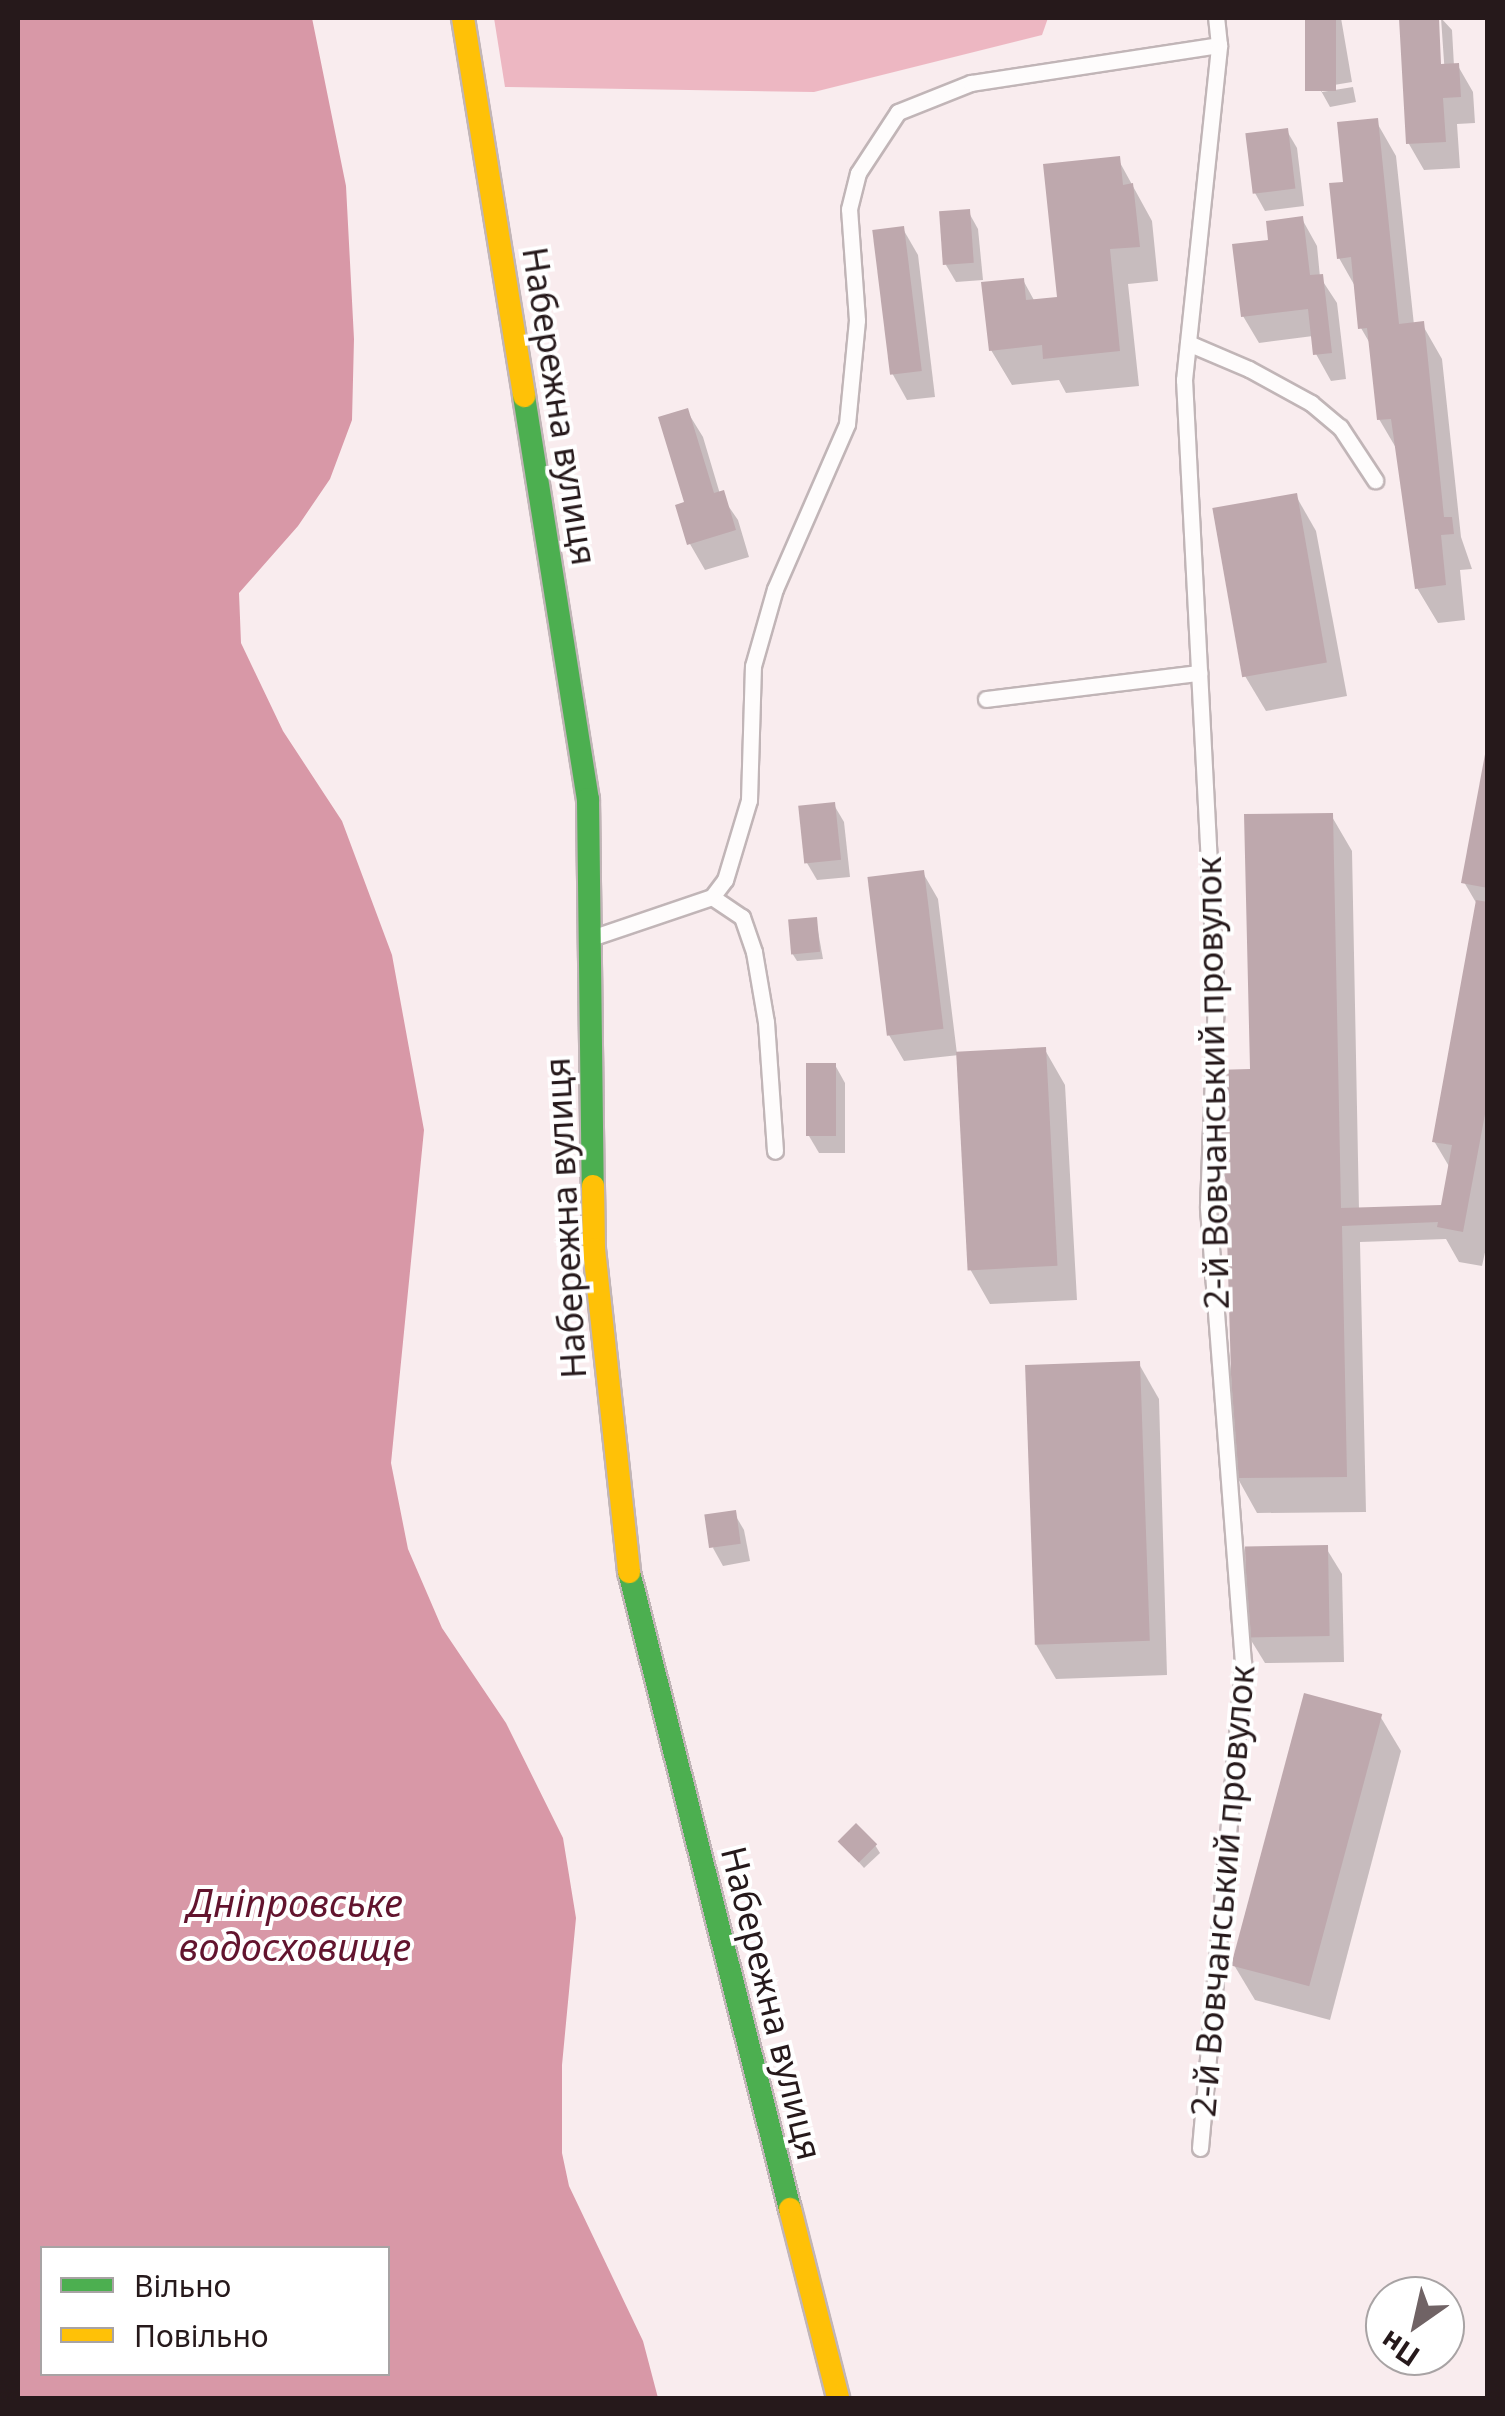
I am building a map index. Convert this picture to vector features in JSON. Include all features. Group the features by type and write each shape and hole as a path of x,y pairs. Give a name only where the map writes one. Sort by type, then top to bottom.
{"street":[{"name":"Набережна вулиця","path":"463,18 588,799 594,1249 631,1588 838,2398"}],"lane":[{"name":"2-й Вовчанський провулок","path":"1200,2148 1243,1662 1208,1206 1216,1000 1184,380 1219,44 1216,18"},
{"path":"590,938 712,897 725,880 750,800 753,666 770,604 846,424 857,320 849,210 858,173 898,112 970,83 1219,44"},
{"path":"1188,343 1249,369 1311,404 1340,427 1375,480"},
{"path":"986,700 1199,673"},
{"path":"712,897 742,917 754,952 766,1022 775,1151"}],"shaded area":[{"path":"494,18 1048,18 1042,35 814,92 505,87"}],"water":[{"name":"Дніпровське водосховище","path":"18,18 312,18 346,186 354,339 352,420 330,479 298,526 239,593 241,643 283,731 342,821 392,955 424,1130 391,1463 408,1549 442,1628 506,1723 563,1838 576,1918 562,2065 562,2153 569,2186 643,2341 658,2398 18,2398"}],"building":[{"path":"1305,18 1336,18 1336,91 1305,91"},
{"path":"1399,18 1439,18 1441,64 1459,63 1461,97 1443,98 1446,142 1406,144"},
{"path":"1378,118 1399,324 1424,321 1444,517 1452,517 1454,534 1441,535 1446,585 1415,589 1391,419 1377,420 1367,328 1358,329 1351,257 1337,259 1329,183 1343,182 1337,122"},
{"path":"1288,128 1295,189 1253,194 1245,133"},
{"path":"1120,156 1123,185 1133,183 1140,247 1110,249 1120,351 1043,359 1042,345 989,351 981,282 1024,278 1026,300 1057,297 1043,164"},
{"path":"970,209 974,263 943,265 939,211"},
{"path":"1303,216 1310,275 1323,274 1332,353 1313,355 1308,309 1241,317 1232,244 1268,240 1266,221"},
{"path":"904,226 922,371 890,375 872,230"},
{"path":"688,408 714,493 724,490 736,530 687,545 675,505 684,502 658,417"},
{"path":"1297,493 1327,662 1242,677 1212,508"},
{"path":"1488,749 1488,888 1461,883"},
{"path":"835,802 841,860 804,864 798,806"},
{"path":"1333,813 1341,1208 1441,1205 1452,1145 1432,1142 1476,900 1488,902 1488,1098 1463,1232 1437,1227 1438,1222 1342,1226 1347,1477 1234,1478 1225,1167 1216,1167 1214,1070 1250,1069 1244,814"},
{"path":"924,870 943,1029 887,1036 867,877"},
{"path":"817,917 820,952 791,954 788,920"},
{"path":"1046,1047 1057,1266 968,1270 956,1052"},
{"path":"806,1063 836,1063 836,1136 806,1136"},
{"path":"1140,1361 1150,1641 1035,1645 1025,1365"},
{"path":"736,1510 741,1544 709,1548 704,1514"},
{"path":"1328,1545 1330,1636 1247,1637 1245,1546"},
{"path":"1304,1693 1382,1714 1309,1986 1231,1965"},
{"path":"856,1823 877,1844 859,1863 838,1841"}],"traffic: fast":[{"path":"524,396 588,799 593,1186"},
{"path":"629,1572 790,2209"}],"traffic: slow":[{"path":"463,18 524,396"},
{"path":"593,1186 594,1249 629,1572"},
{"path":"790,2209 838,2398"}]}
